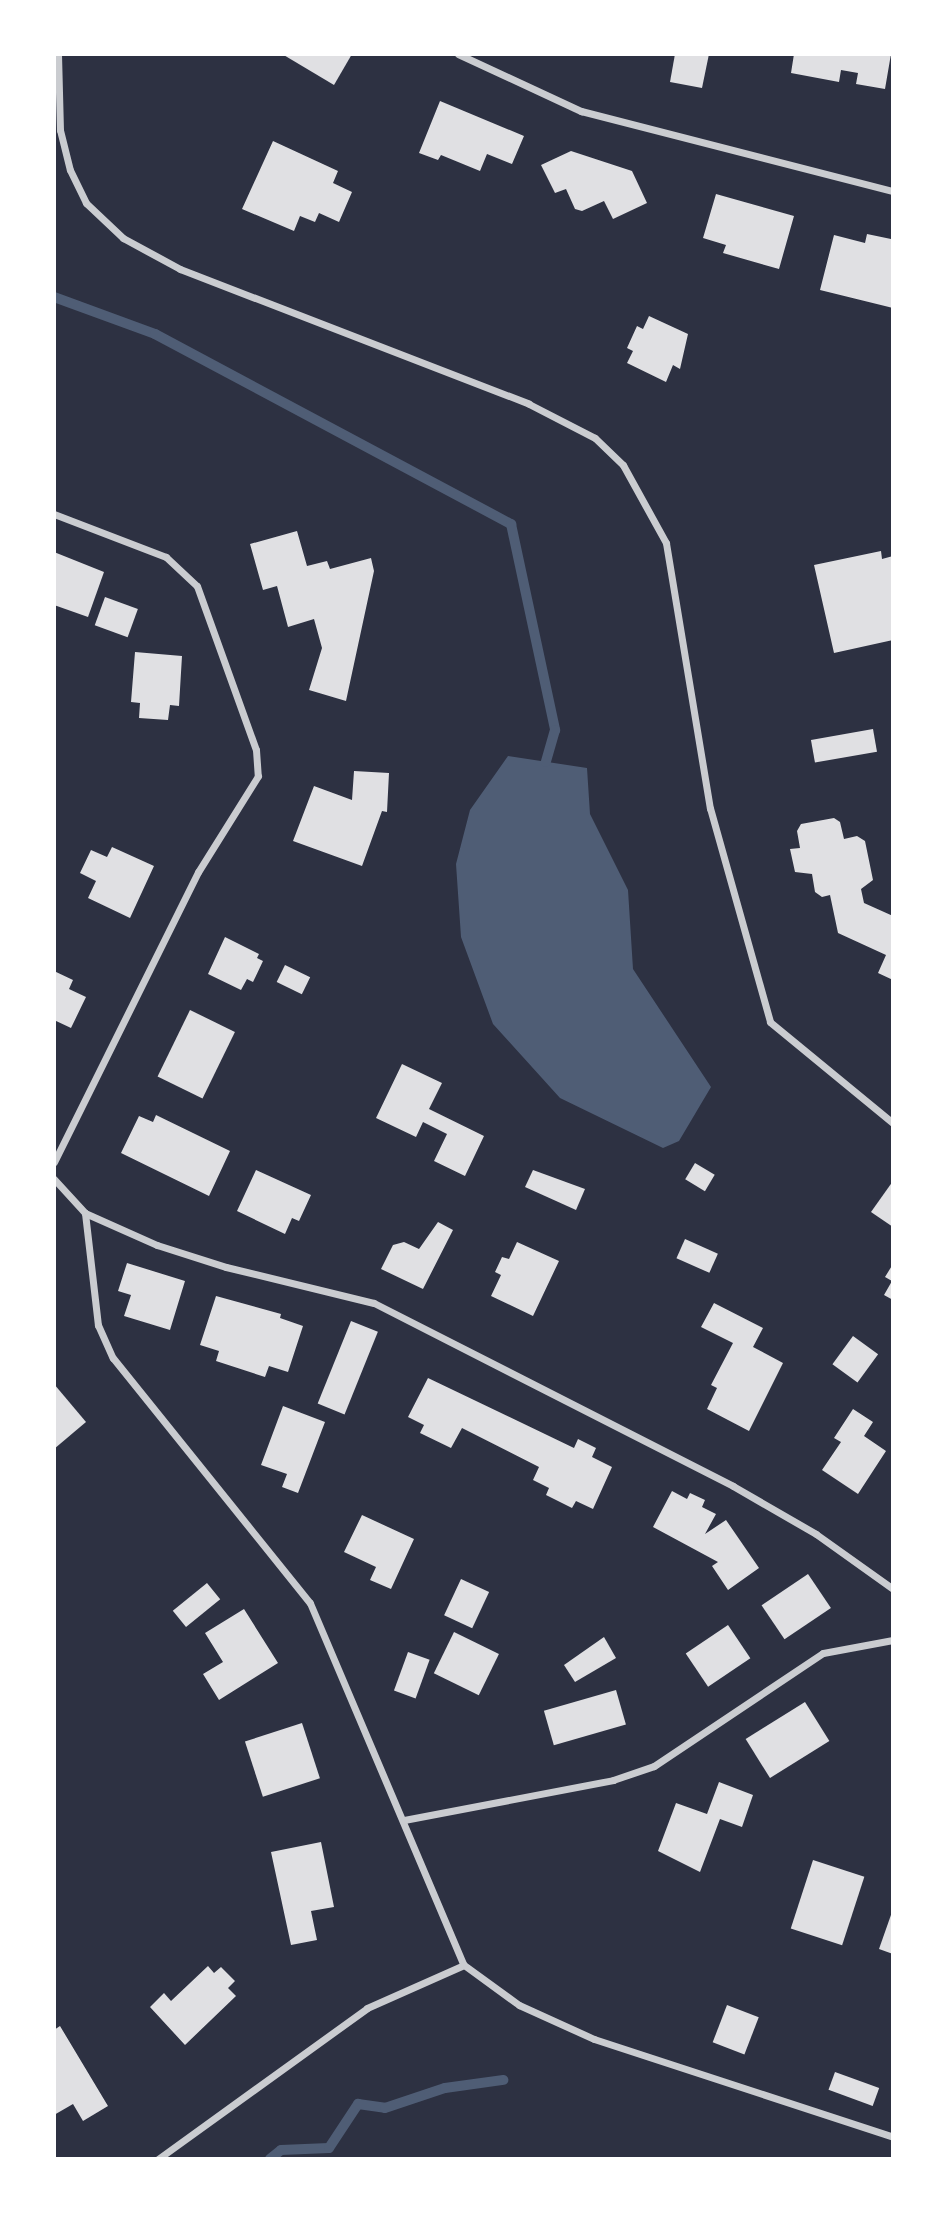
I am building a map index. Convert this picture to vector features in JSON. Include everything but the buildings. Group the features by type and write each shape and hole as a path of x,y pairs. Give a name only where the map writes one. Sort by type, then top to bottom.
{"street":[{"path":"58,54 60,130 70,170 86,203 123,238 180,269 529,404 595,438 623,465 666,543 710,808 770,1022 893,1123"},
{"path":"458,54 581,111 893,191"},
{"path":"54,514 166,556 197,586 256,750 258,776 198,872 54,1162"},
{"path":"54,1179 85,1213 157,1245 226,1267 374,1303 733,1486 816,1534 893,1589"},
{"path":"85,1213 98,1325 113,1358 310,1603 464,1965 519,2006 594,2039 893,2137"},
{"path":"404,1820 613,1780 654,1766 823,1653 893,1640"},
{"path":"158,2159 367,2008 464,1965"}],"water":[{"path":"508,756 587,768 590,814 628,890 633,969 711,1087 679,1141 663,1148 560,1098 493,1024 461,937 456,864 470,810"}],"waterway":[{"path":"54,297 155,334 511,524 555,730 546,762"},
{"path":"270,2159 281,2150 329,2148 358,2104 385,2108 445,2088 503,2080"}]}
